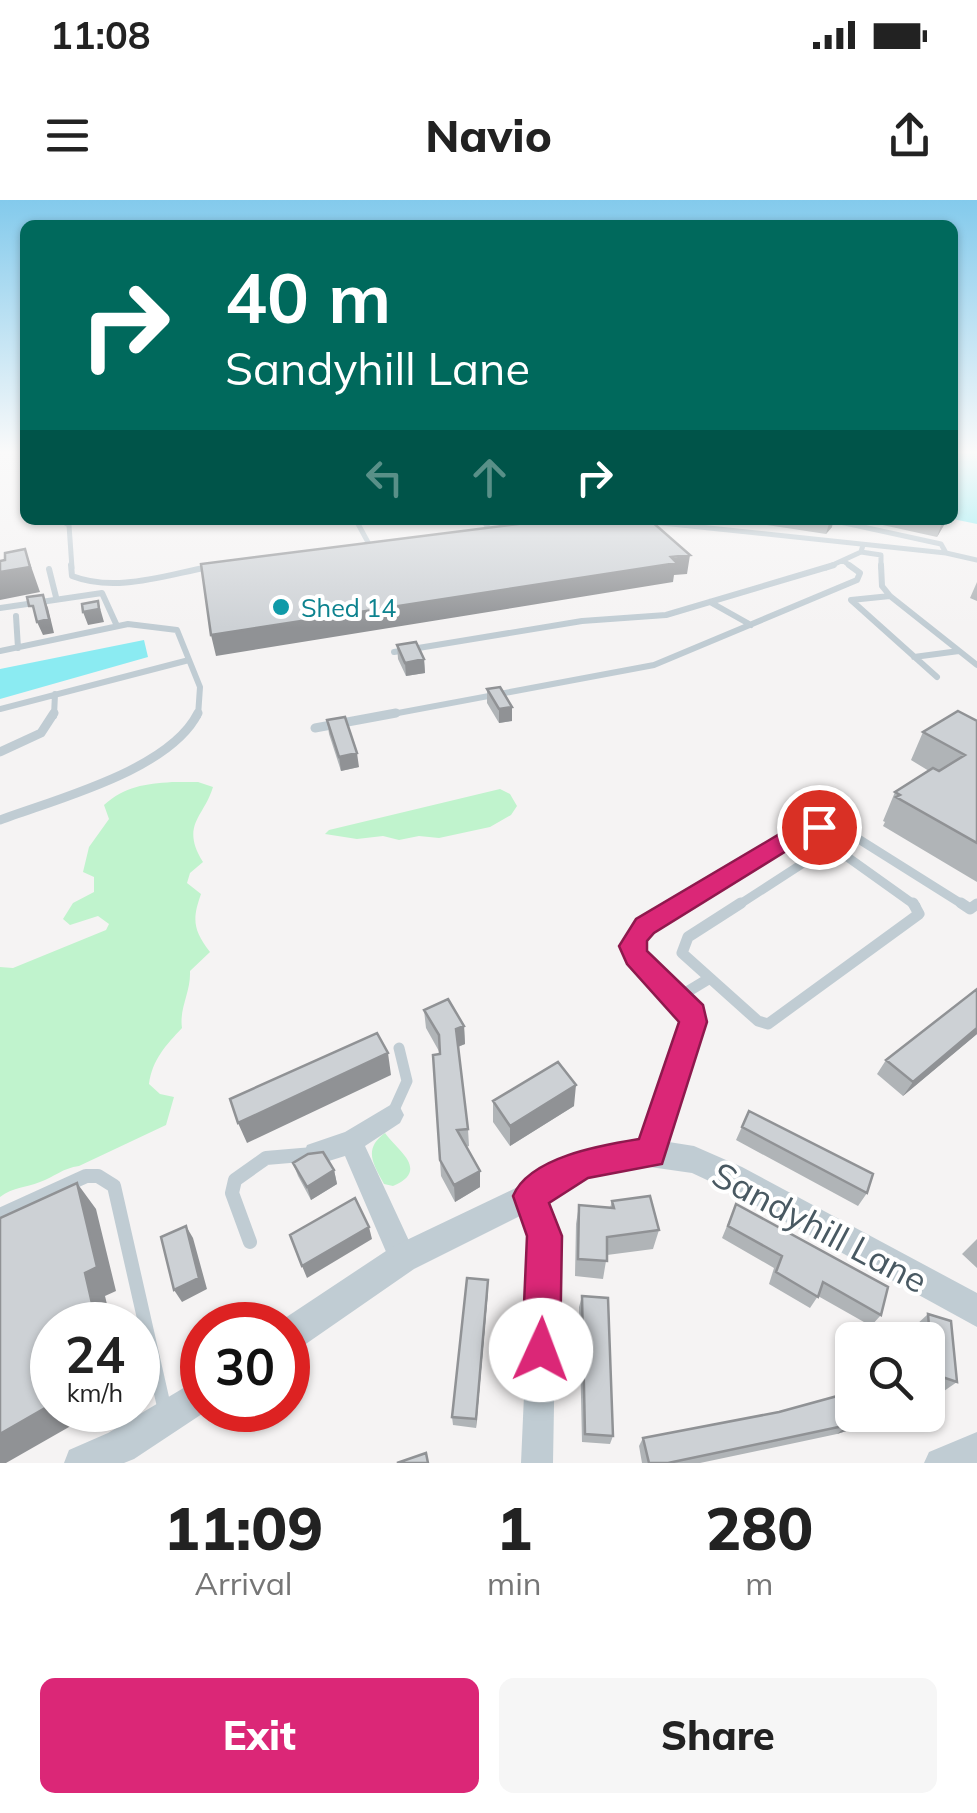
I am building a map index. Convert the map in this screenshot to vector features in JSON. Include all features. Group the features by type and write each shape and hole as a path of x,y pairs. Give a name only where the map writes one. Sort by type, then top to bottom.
{"street":[{"path":"316,1153 352,1142 392,1114"},
{"path":"352,1142 403,1258"},
{"name":"Sandyhill Lane","path":"310,1321 403,1258 530,1196 582,1164 650,1153 694,1160 732,1177 977,1310"},
{"path":"530,1196 544,1236 537,1463"},
{"path":"82,1463 121,1446 180,1409"},
{"path":"940,1463 977,1448"}],"lane":[{"path":"69,525 72,576 91,584 219,565"},
{"path":"358,525 366,548"},
{"path":"681,525 862,548 946,553 977,560"},
{"path":"854,525 941,544 946,553"},
{"path":"469,532 504,527"},
{"path":"394,652 582,620 666,615 846,562 862,548"},
{"path":"862,548 881,555 882,586 890,596 977,665"},
{"path":"315,728 634,670 857,580 860,573 846,562"},
{"path":"49,568 56,597"},
{"path":"0,608 56,597 102,594 118,626"},
{"path":"890,596 852,600 937,677"},
{"path":"710,602 750,624"},
{"path":"16,616 18,648"},
{"path":"0,651 118,626 177,630 202,696 199,720 178,744 139,764 0,820"},
{"path":"914,657 959,651"},
{"path":"0,709 189,660"},
{"path":"0,752 42,733 53,722 58,707 55,694"},
{"path":"830,826 831,848"},
{"path":"650,1153 693,1014 636,956 632,946 645,926 806,828 830,826 841,828 970,909 977,904"},
{"path":"831,848 917,906 919,914 768,1024 758,1020 682,954 688,937 831,848"},
{"path":"873,875 894,862"},
{"path":"677,998 710,978"},
{"path":"392,1114 402,1102 409,1082 399,1048"},
{"path":"250,1242 232,1193 235,1180 266,1158 316,1153"},
{"path":"0,1216 68,1181 86,1176 107,1180 117,1196 167,1418"}],"green space":[{"path":"198,782 213,787 194,830 196,849 203,862 190,873 187,883 201,894 196,924 210,952 190,971 182,1028 157,1060 149,1084 160,1094 174,1097 166,1125 0,1197 0,967 13,968 106,930 109,924 98,916 70,925 63,919 73,903 94,892 94,877 83,872 89,847 109,819 104,805 136,787"},
{"path":"500,789 510,794 517,806 511,815 490,827 439,838 399,840 325,834 329,830"},
{"path":"385,1133 410,1167 404,1180 393,1186 384,1184 372,1157 374,1145"}],"water":[{"path":"958,510 977,510 977,524 958,520"},
{"path":"144,640 148,657 0,699 0,669"}],"building":[{"path":"510,525 656,525 690,555 671,557 677,563 211,635 201,564"},
{"path":"25,549 30,567 0,572 5,553"},
{"path":"43,595 49,619 37,622 27,597"},
{"path":"98,601 99,609 83,612 82,604"},
{"path":"416,642 424,659 405,663 397,645"},
{"path":"500,687 512,707 499,709 487,689"},
{"path":"958,711 977,721 977,843 896,797 900,795 895,792 933,768 939,771 965,755 923,732"},
{"path":"345,717 357,753 339,757 327,720"},
{"path":"977,989 977,1028 913,1082 886,1060"},
{"path":"448,999 464,1026 456,1029 468,1129 457,1130 480,1171 454,1185 440,1160 433,1055 440,1054 439,1035 424,1010"},
{"path":"377,1033 388,1053 238,1123 230,1099"},
{"path":"558,1062 576,1085 510,1126 493,1101"},
{"path":"749,1111 873,1174 867,1193 742,1127"},
{"path":"323,1152 334,1170 307,1187 293,1163 308,1154"},
{"path":"77,1183 97,1267 85,1273 92,1302 30,1302 30,1417 0,1434 0,1218"},
{"path":"650,1196 659,1230 607,1237 607,1261 578,1259 579,1205 614,1208 612,1201"},
{"path":"355,1198 369,1227 302,1266 290,1235"},
{"path":"736,1204 888,1287 881,1315 823,1282 818,1297 776,1272 782,1256 728,1226"},
{"path":"186,1226 199,1278 174,1290 161,1237"},
{"path":"467,1278 488,1280 476,1419 452,1417"},
{"path":"582,1296 608,1298 613,1436 585,1434"},
{"path":"928,1314 951,1321 957,1382 945,1378 945,1322 929,1322"},
{"path":"835,1397 835,1428 668,1463 649,1463 643,1438 779,1412"},
{"path":"426,1453 428,1463 397,1463"}],"place":[{"name":"Shed 14","path":"281,607"}],"route":[{"path":"541,1350 544,1236 530,1196 582,1164 650,1153 693,1022 693,1014 636,956 632,946 636,937 645,926 806,828 819,827"}]}
